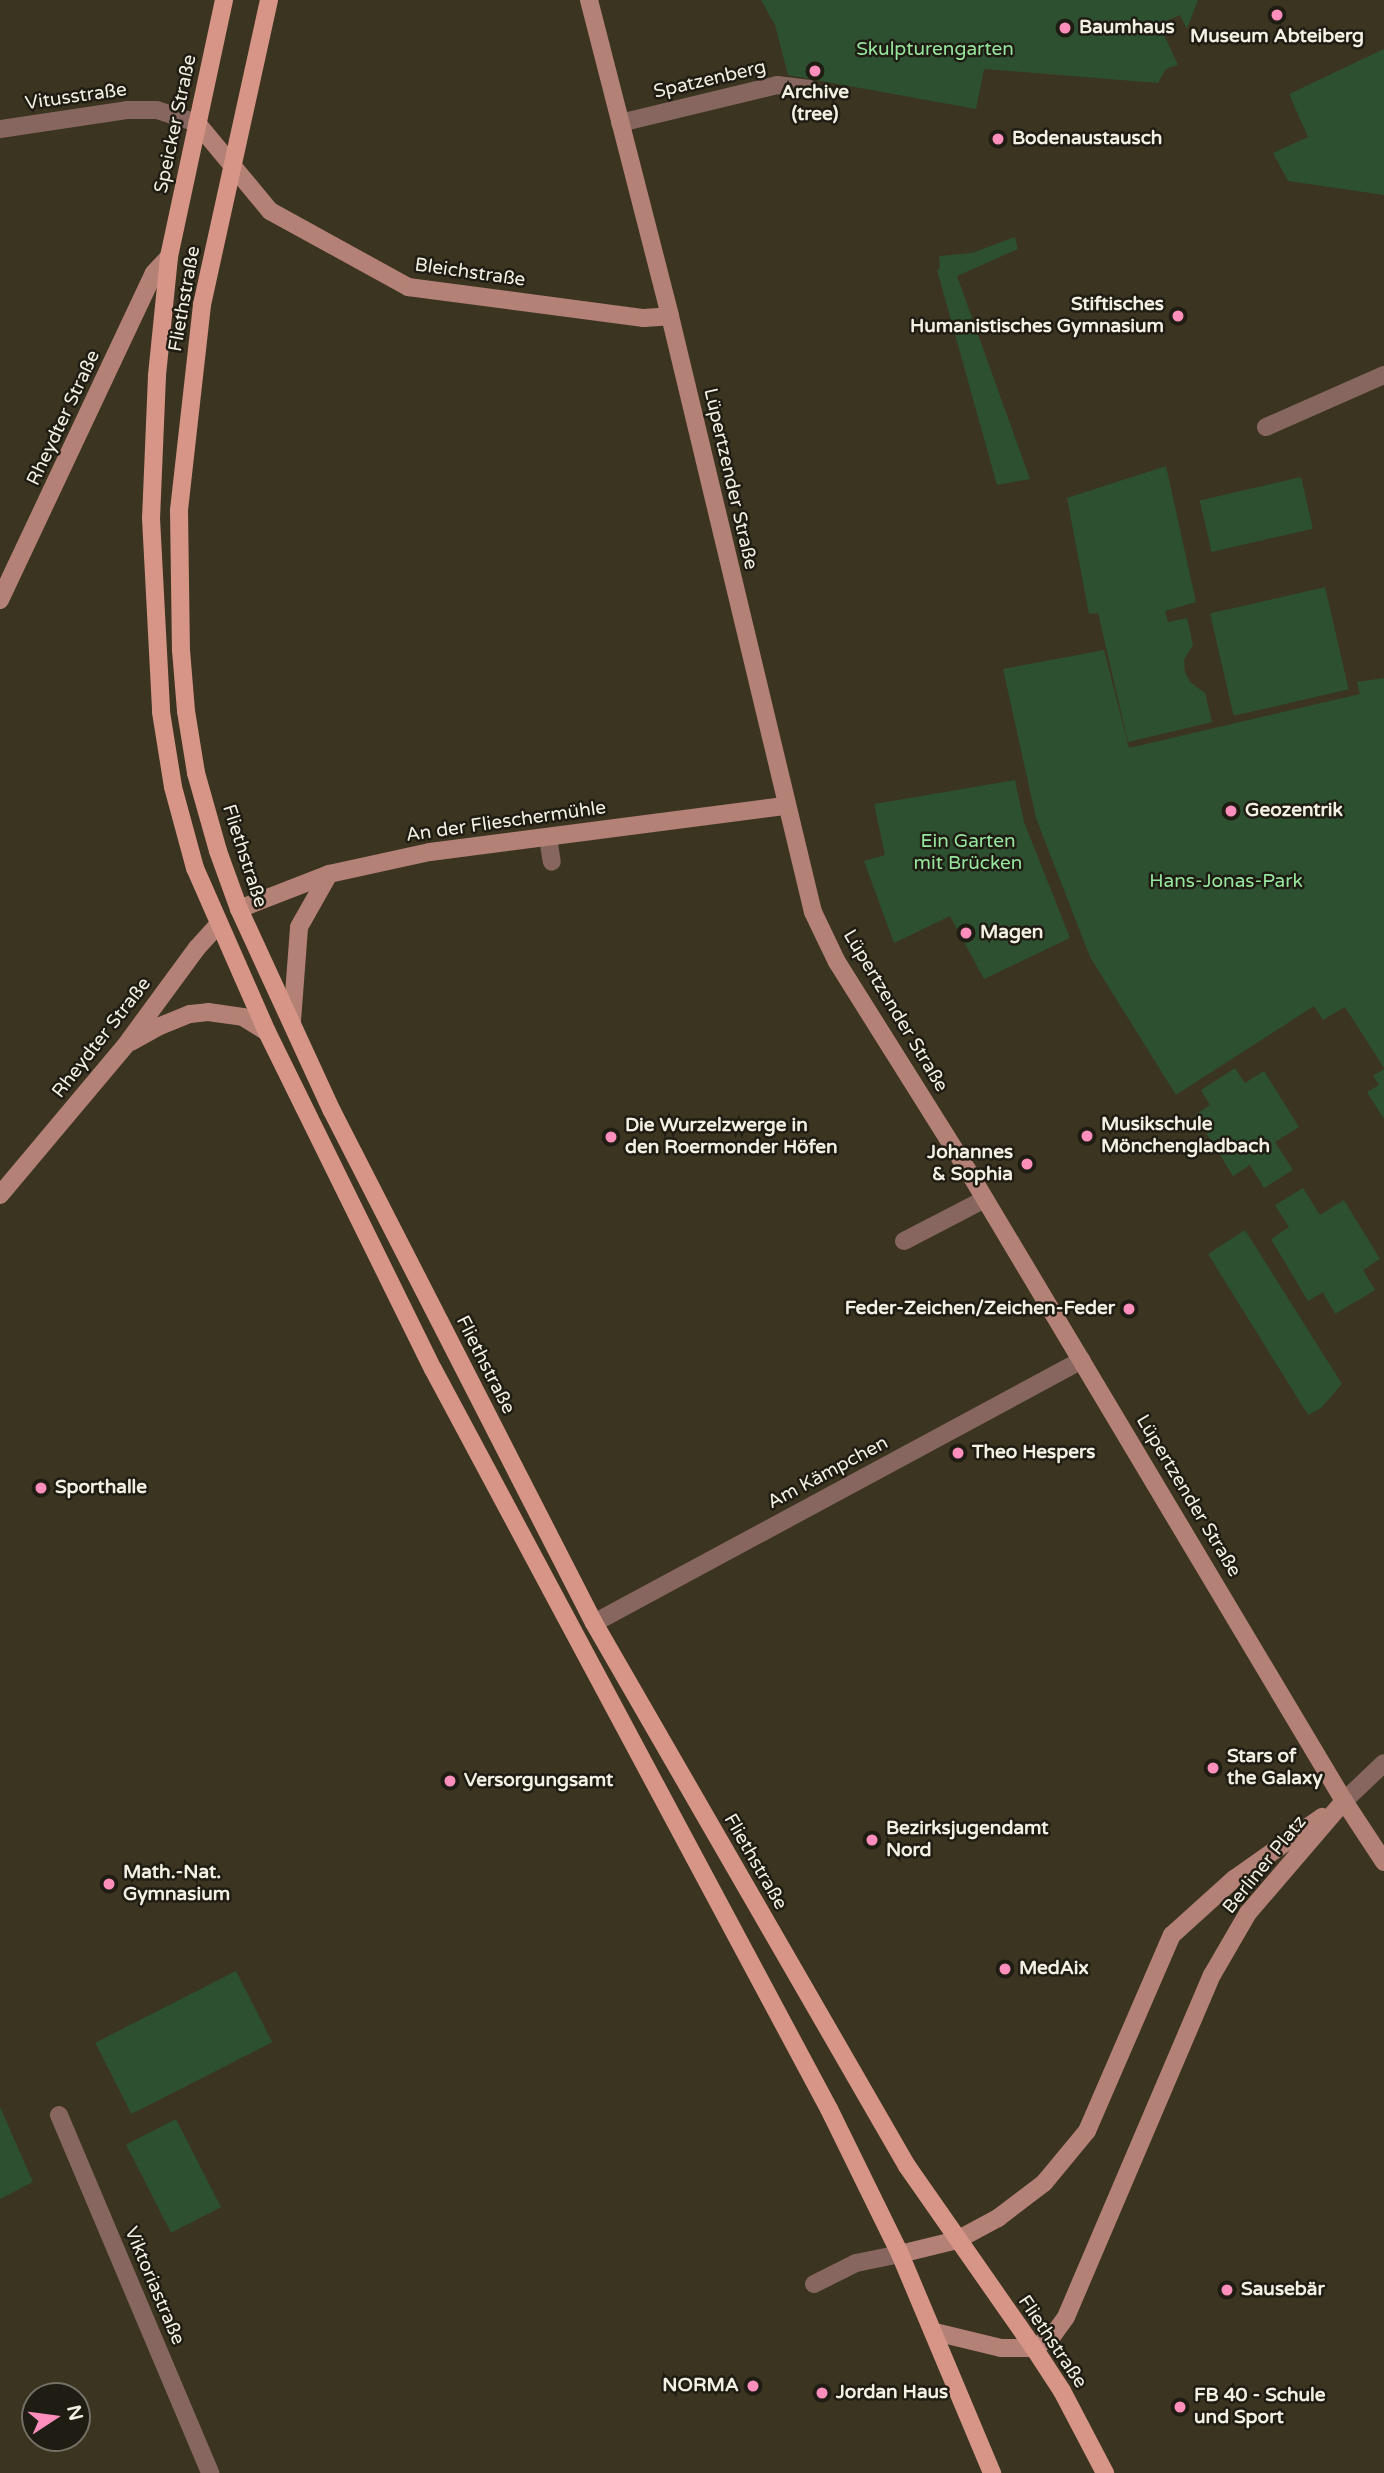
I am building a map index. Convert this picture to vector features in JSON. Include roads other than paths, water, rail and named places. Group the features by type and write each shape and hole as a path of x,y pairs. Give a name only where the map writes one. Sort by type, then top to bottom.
{"main road":[{"name":"Speicker Straße","path":"169,257 224,0"},
{"path":"234,167 269,0"},
{"name":"Fliethstraße","path":"234,167 202,305 179,510 181,650 186,711 196,772 239,909 332,1111 594,1623 907,2166 1062,2391 1105,2473"},
{"name":"Fliethstraße","path":"169,257 157,376 151,518 159,687 173,787 195,868 267,1032 500,1497 761,1976 900,2254 995,2470"},
{"name":"Rheydter Straße","path":"218,925 239,909"}],"street":[{"name":"Lüpertzender Straße","path":"589,0 670,316 813,912 837,962 985,1199 1344,1801 1384,1862"},
{"name":"Spatzenberg","path":"620,123 777,85 810,89"},
{"name":"Vitusstraße","path":"0,130 127,110 157,110 197,123"},
{"name":"Bleichstraße","path":"197,123 270,211 408,287 644,318 670,316"},
{"name":"Rheydter Straße","path":"0,600 154,273 169,257"},
{"path":"1266,428 1384,375"},
{"name":"An der Flieschermühle","path":"239,909 329,874 430,852 786,806"},
{"path":"548,838 552,862"},
{"path":"292,1021 299,927 329,874"},
{"name":"Rheydter Straße","path":"0,1195 125,1046 197,948 218,925"},
{"path":"125,1046 160,1026 190,1014 208,1012 243,1017 267,1032"},
{"path":"904,1241 962,1214 985,1199"},
{"name":"Am Kämpchen","path":"594,1623 1082,1360"},
{"path":"1344,1801 1384,1763"},
{"name":"Berliner Platz","path":"957,2240 998,2218 1029,2196 1067,2159 1087,2131 1172,1935 1234,1879 1344,1801"},
{"name":"Berliner Platz","path":"1034,2348 1052,2335 1072,2306 1212,1975 1248,1913 1344,1801"},
{"name":"Viktoriastraße","path":"59,2115 210,2473"},
{"path":"814,2284 856,2263 957,2240"},
{"path":"935,2332 1001,2348 1034,2348"}],"place":[{"name":"Museum Abteiberg","path":"1277,15"},
{"name":"Baumhaus","path":"1065,28"},
{"name":"Archive (tree)","path":"815,71"},
{"name":"Bodenaustausch","path":"998,139"},
{"name":"Stiftisches Humanistisches Gymnasium","path":"1178,316"},
{"name":"Geozentrik","path":"1231,811"},
{"name":"Magen","path":"966,933"},
{"name":"Musikschule Mönchengladbach","path":"1087,1136"},
{"name":"Die Wurzelzwerge in den Roermonder Höfen","path":"611,1137"},
{"name":"Johannes & Sophia","path":"1027,1164"},
{"name":"Feder-Zeichen/Zeichen-Feder","path":"1129,1309"},
{"name":"Theo Hespers","path":"958,1453"},
{"name":"Sporthalle","path":"41,1488"},
{"name":"Stars of the Galaxy","path":"1213,1768"},
{"name":"Versorgungsamt","path":"450,1781"},
{"name":"Bezirksjugendamt Nord","path":"872,1840"},
{"name":"Math.-Nat. Gymnasium","path":"109,1884"},
{"name":"MedAix","path":"1005,1969"},
{"name":"Sausebär","path":"1227,2290"},
{"name":"NORMA","path":"753,2386"},
{"name":"Jordan Haus","path":"822,2393"},
{"name":"FB 40 - Schule und Sport","path":"1180,2407"}],"park label":[{"name":"Skulpturengarten","path":"935,50"},
{"name":"Ein Garten mit Brücken","path":"968,853"},
{"name":"Hans-Jonas-Park","path":"1226,882"}]}
